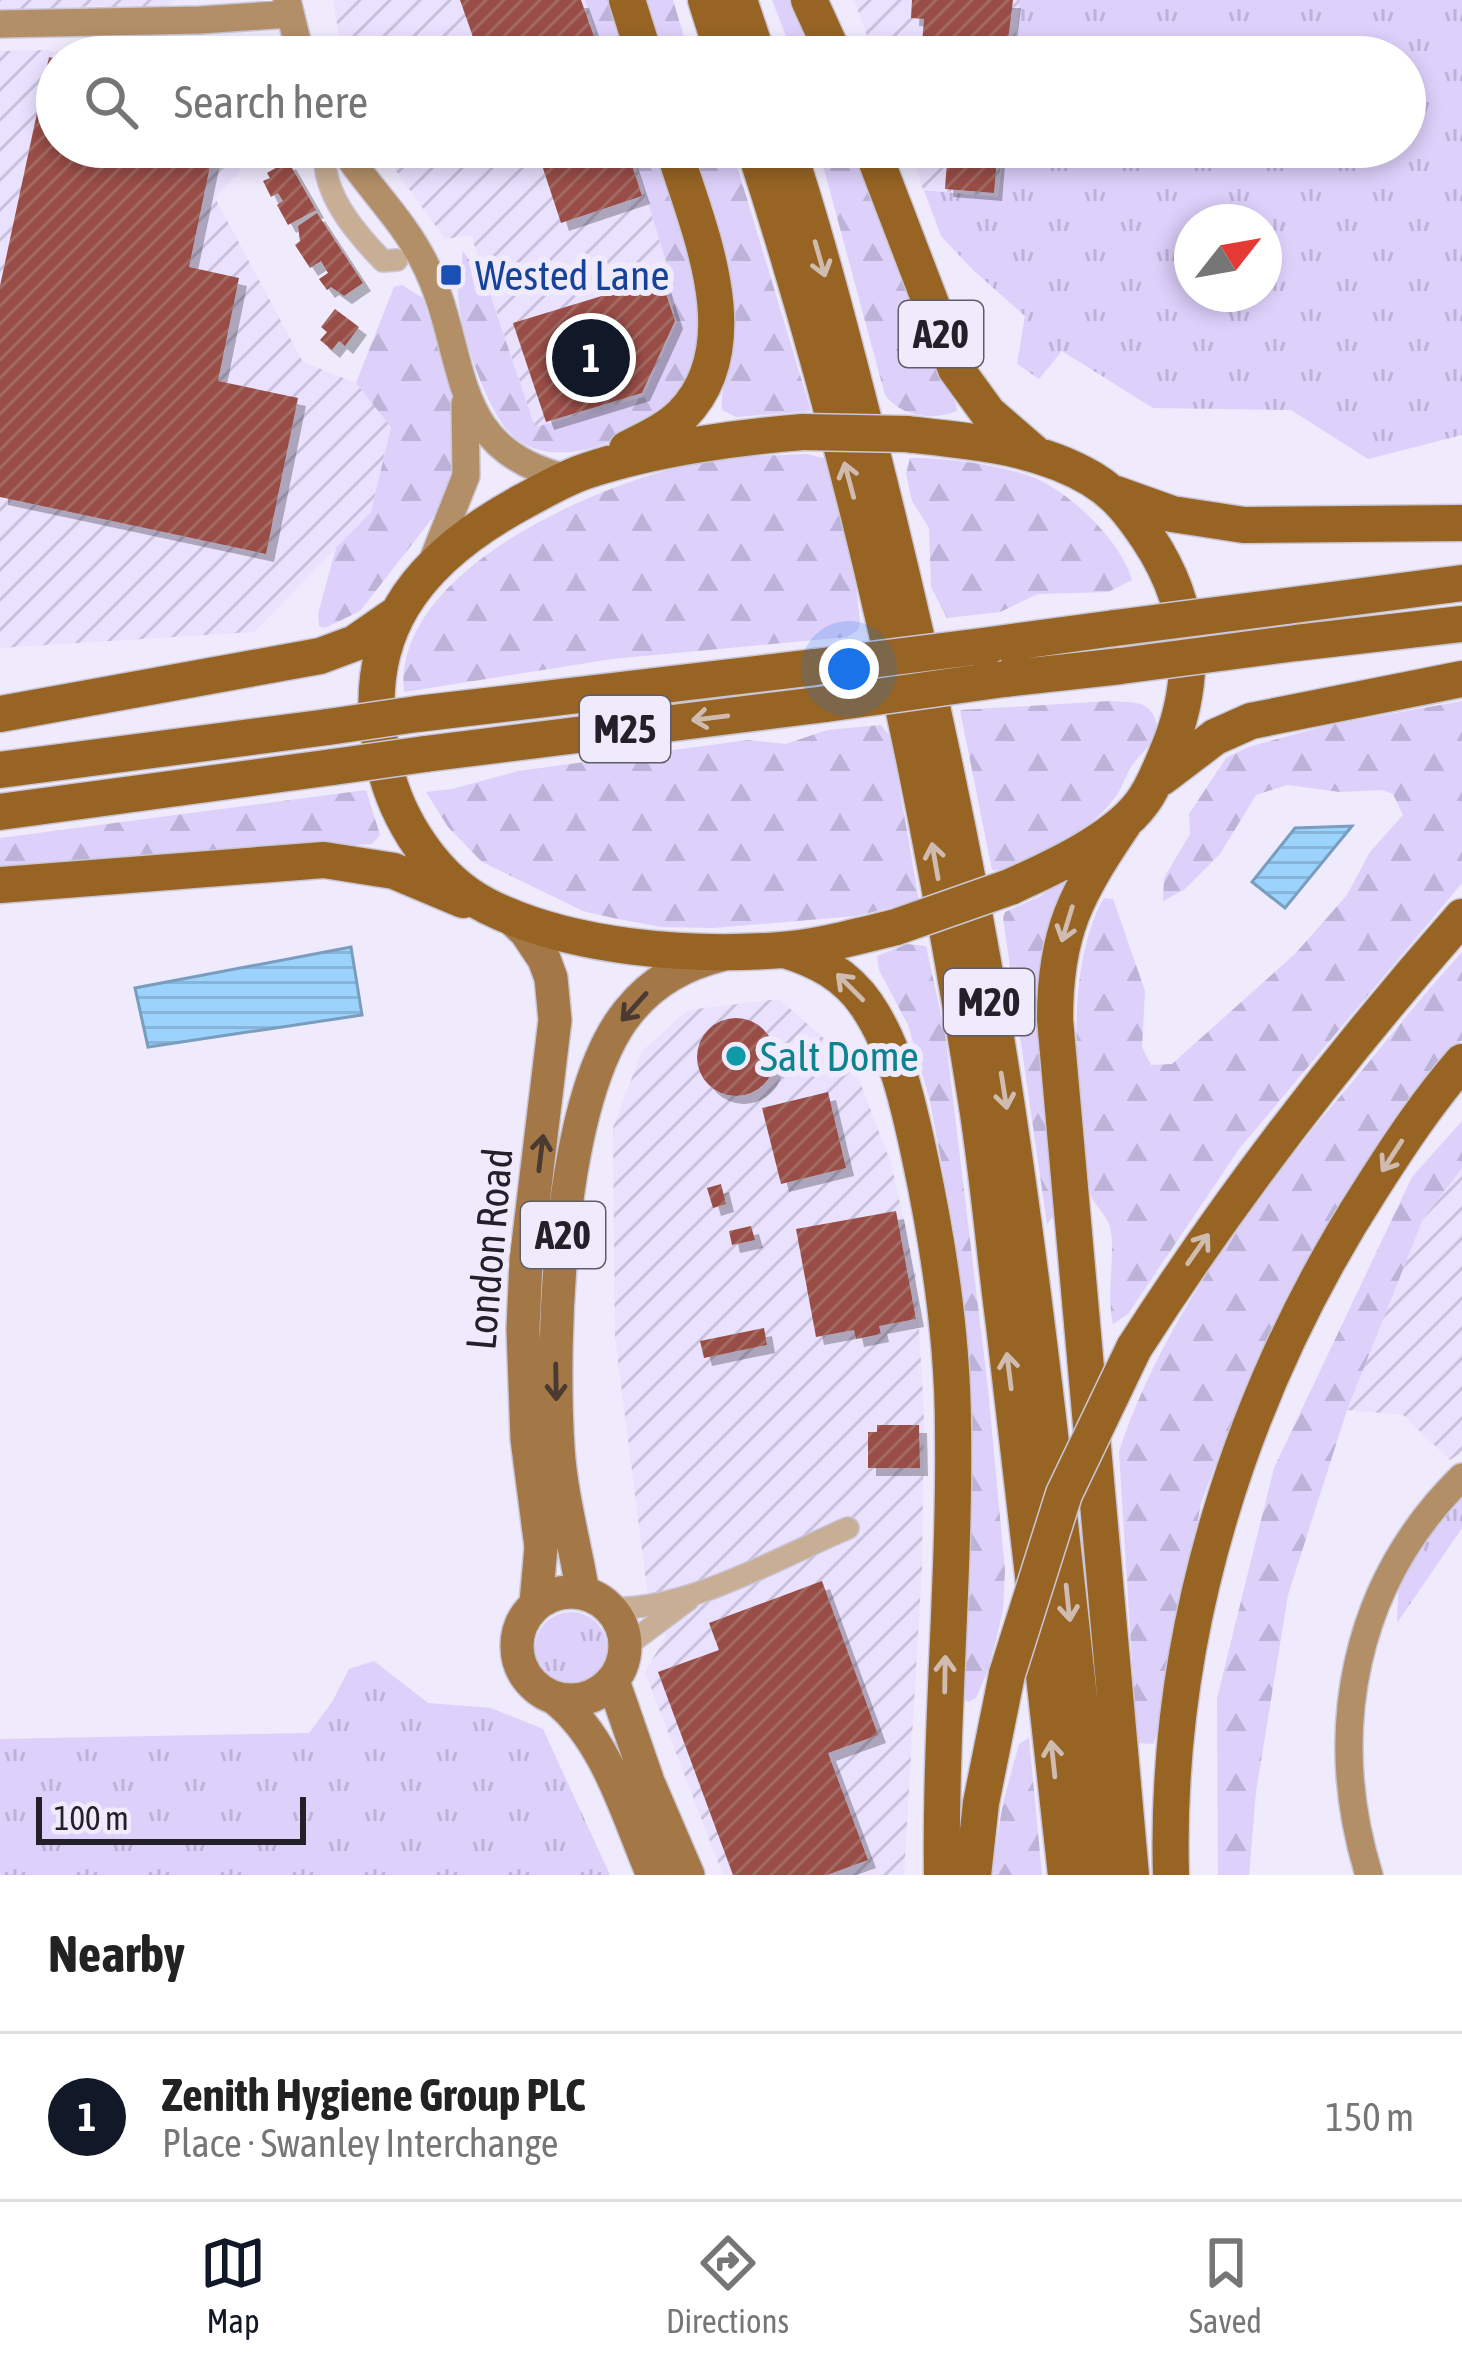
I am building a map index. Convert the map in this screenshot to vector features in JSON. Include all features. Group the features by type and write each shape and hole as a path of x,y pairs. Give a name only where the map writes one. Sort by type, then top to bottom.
{"highway":[{"path":"627,0 638,36"},
{"path":"706,0 717,36"},
{"path":"739,0 751,36"},
{"path":"809,0 825,36"},
{"path":"496,910 450,878 418,842 388,779 378,736 379,656 395,615 429,569 498,515 676,420 694,399 709,371 716,305 679,168"},
{"name":"M20","path":"760,168 862,530 926,808 976,1104 1066,1875"},
{"name":"M20","path":"794,168 906,585 958,821 1006,1098 1039,1342 1098,1875"},
{"name":"A20","path":"880,168 956,369 988,413 1033,452"},
{"path":"579,474 717,443 803,432 906,434 1033,452 1059,461 1112,493 1172,514 1244,525 1462,523"},
{"path":"1112,493 1157,550 1188,628 1184,705 1154,784"},
{"name":"M25","path":"0,770 1462,583"},
{"path":"0,714 320,656 355,643 395,615"},
{"name":"M25","path":"0,812 1462,624"},
{"path":"0,885 324,860 394,872 457,898 596,940 676,950 785,950 896,927 1010,887 1054,866 1124,823 1154,784 1216,737 1251,722 1462,680"},
{"name":"M20","path":"1124,823 1071,909 1059,953 1055,1019 1131,1875"},
{"path":"973,1875 981,1803 1007,1674 1064,1494 1134,1348 1238,1192 1360,1036 1462,917"},
{"path":"785,950 826,966 868,1006 884,1036 911,1118 933,1219 947,1326 953,1428 942,1875"},
{"path":"1171,1875 1180,1710 1200,1597 1232,1479 1265,1388 1327,1258 1400,1144 1462,1062"}],"main road":[{"name":"London Road","path":"496,910 526,932 544,959 555,1020 526,1261 523,1330 527,1439 541,1547 542,1577 536,1603"},
{"name":"London Road","path":"597,1600 558,1454 555,1375 557,1271 585,1113 606,1052 627,1012 676,971 734,952"},
{"path":"556,1699 587,1698 613,1681 626,1647 624,1633 597,1600 559,1592 536,1603 517,1635 519,1663 534,1686 573,1712 598,1752 653,1875"},
{"path":"613,1681 648,1782 688,1875"}],"street":[{"path":"0,24 200,20 288,7"},
{"path":"326,168 339,206 383,261 397,260"},
{"path":"355,168 423,260 464,388 490,439 532,470 579,474"},
{"path":"429,569 466,476 464,388"},
{"path":"1369,1875 1348,1768 1348,1725 1360,1644 1391,1569 1425,1518 1462,1477"},
{"path":"597,1600 632,1609 698,1592 848,1528"},
{"path":"626,1647 698,1592"}],"shaded area":[{"path":"0,0 176,0 159,11 95,6 0,12"},
{"path":"333,0 585,0 597,36 339,36"},
{"path":"854,0 1020,0 1016,36 867,36"},
{"path":"36,50 36,168 243,168 215,198 303,362 356,383 391,426 371,513 254,632 0,648 0,51"},
{"path":"394,168 637,168 668,269 661,272 677,322 643,397 535,427 471,235 445,239"},
{"path":"916,168 1000,168 997,197 923,189"},
{"path":"779,999 853,1064 891,1163 916,1276 924,1414 922,1567 904,1875 723,1875 645,1672 666,1636 647,1589 615,1337 613,1128 642,1051 688,1010"},
{"path":"1462,1168 1462,1452 1450,1460 1403,1415 1347,1410 1423,1219"}],"green space":[{"path":"585,0 612,0 624,36 597,36"},
{"path":"643,0 673,0 684,36 654,36"},
{"path":"772,0 791,0 804,36 786,36"},
{"path":"1020,0 1462,0 1462,435 1368,459 1291,410 1153,408 1062,351 1039,379 1017,364 1025,316 941,236 924,190 998,197 1001,168 1426,168 1426,36 1016,36"},
{"path":"637,168 665,168 691,258 702,354 691,378 648,422 589,449 559,452 531,447 509,432 491,404 463,328 458,295 462,250 487,285 535,427 643,397 677,322 661,271 668,268"},
{"path":"695,168 738,168 811,411 736,417 722,410 735,338 723,259"},
{"path":"824,168 862,168 904,262 928,350 957,411 918,415 885,395"},
{"path":"402,285 423,298 454,396 455,476 434,516 360,611 325,628 319,626 318,614 336,548 371,512 391,427 356,383 394,287"},
{"path":"807,454 827,459 852,550 860,622 858,630 847,637 612,659 404,692 410,647 433,605 470,567 517,535 569,507 671,469 714,459"},
{"path":"910,458 980,464 1047,484 1098,525 1119,552 1132,580 1108,592 1038,594 1000,612 947,618 931,587 929,528 912,501 906,474"},
{"path":"1110,701 1147,707 1158,729 1118,793 1095,819 1062,844 1025,863 992,870 960,710"},
{"path":"1462,701 1462,883 1239,1149 1128,1314 1113,1324 1111,1231 1090,1191 1077,1046 1081,970 1100,905 1104,898 1113,899 1145,991 1142,1047 1151,1065 1172,1064 1295,954 1347,895 1370,852 1403,815 1393,794 1382,790 1340,792 1287,785 1256,795 1220,854 1185,889 1163,901 1164,878 1190,834 1189,814 1226,758 1248,747 1329,725"},
{"path":"881,725 891,738 919,901 856,916 713,928 661,927 583,911 482,862 448,827 426,792 518,771 748,740 786,744 827,730"},
{"path":"366,790 380,835 372,844 0,867 0,838"},
{"path":"1060,881 1067,885 1055,1215 1047,1224 1003,918 1005,912 1041,896"},
{"path":"907,944 926,946 945,1033 1005,1571 1003,1611 988,1670 976,1698 969,1702 963,1699 971,1437 955,1237 930,1101 908,1025 879,970 877,956"},
{"path":"1462,952 1462,1040 1402,1111 1349,1189 1245,1387 1201,1503 1158,1732 1153,1744 1137,1743 1119,1452 1137,1405 1184,1311 1241,1222"},
{"path":"1462,1121 1462,1168 1423,1219 1347,1410 1288,1595 1256,1792 1249,1875 1218,1875 1217,1698 1274,1468 1412,1177"},
{"path":"1462,1492 1462,1528 1397,1623 1399,1576"},
{"path":"571,1612 597,1622 607,1648 597,1674 571,1684 545,1674 535,1648 545,1622"},
{"path":"374,1661 428,1703 491,1708 543,1729 610,1875 0,1875 0,1739 309,1733 349,1669"},
{"path":"1029,1738 1042,1875 991,1875 1019,1744"}],"water":[{"path":"1352,826 1285,908 1252,882 1295,828"},
{"path":"351,947 362,1015 148,1047 135,988"}],"building":[{"path":"460,0 581,0 594,36 473,36"},
{"path":"912,0 1013,0 1009,36 923,36 924,19 911,18"},
{"path":"36,118 36,168 210,168 189,267 239,278 218,381 298,398 266,554 0,497 0,286"},
{"path":"292,168 316,210 288,225 277,205 283,201 278,193 271,197 263,181 270,178 267,173"},
{"path":"543,168 633,168 642,196 561,223"},
{"path":"946,168 996,168 994,193 945,189"},
{"path":"317,213 363,283 344,296 331,287 327,290 319,279 328,273 321,261 310,268 295,245 300,241 298,226"},
{"path":"661,278 675,321 642,393 546,422 513,323"},
{"path":"335,309 359,327 345,346 339,341 332,350 320,340 327,332 321,327"},
{"name":"Salt Dome","path":"736,1018 764,1029 775,1057 764,1085 736,1096 708,1085 697,1057 708,1029"},
{"path":"828,1092 846,1168 781,1184 762,1108"},
{"path":"721,1184 726,1204 713,1208 707,1188"},
{"path":"896,1211 916,1319 879,1326 881,1334 856,1339 854,1330 816,1337 796,1229"},
{"path":"751,1226 755,1240 732,1245 729,1231"},
{"path":"764,1328 767,1345 704,1358 700,1341"},
{"path":"877,1425 919,1425 920,1468 868,1468 868,1432 877,1432"},
{"path":"822,1581 878,1735 828,1753 868,1860 827,1875 733,1875 658,1672 719,1650 709,1623"}],"place":[{"name":"Wested Lane","path":"451,275"},
{"name":"Zenith Hygiene Group PLC","path":"591,358"},
{"name":"Salt Dome","path":"736,1056"}]}
